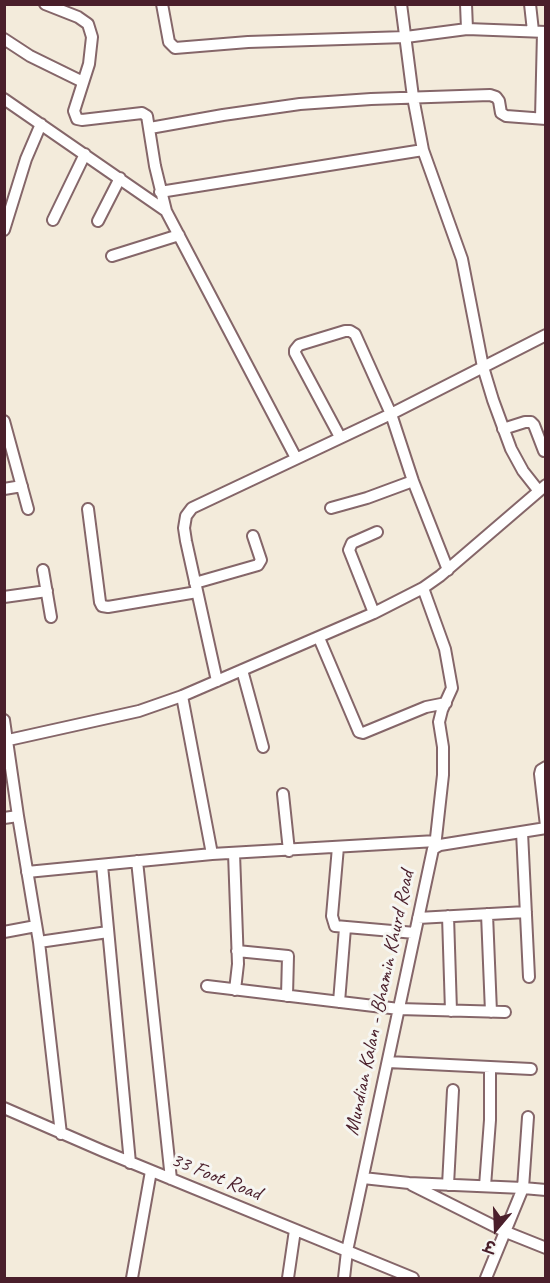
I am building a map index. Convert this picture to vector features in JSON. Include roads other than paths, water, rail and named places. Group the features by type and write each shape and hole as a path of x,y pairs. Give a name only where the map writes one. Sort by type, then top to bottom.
{"street":[{"path":"45,4 78,17 88,24 92,37 92,50 75,111 77,119 142,113 147,116 160,192 166,211 296,458"},
{"path":"162,4 169,42 175,48 248,42 406,37 467,29 540,32"},
{"path":"7,740 138,711 182,696 374,613 423,588 448,570 542,488 523,471 503,429 483,367 462,259 423,150 413,97 402,4"},
{"path":"466,4 467,29"},
{"path":"150,128 300,104 490,95 496,97 501,113 506,116 543,119 540,32 530,4"},
{"path":"4,39 30,56 83,82"},
{"path":"4,99 166,211"},
{"path":"4,230 26,159 41,124"},
{"path":"160,192 423,150"},
{"path":"53,220 85,154"},
{"path":"98,221 120,178"},
{"path":"112,256 179,236"},
{"path":"340,437 295,353 299,345 345,331 355,334 391,414 413,481 448,570"},
{"path":"216,681 184,528 186,516 192,508 391,414 546,335"},
{"path":"4,422 28,509"},
{"path":"503,429 531,422 544,451"},
{"path":"331,508 368,498 413,481"},
{"path":"4,489 22,486"},
{"path":"88,509 99,602 102,606 108,607 196,587 258,565 261,560 253,536"},
{"path":"374,613 349,550 352,543 377,532"},
{"path":"43,570 51,617"},
{"path":"27,872 212,854 435,844 443,775 440,722 452,688 445,649 423,588"},
{"path":"4,597 47,591"},
{"path":"319,638 359,732 363,733 426,707 446,703"},
{"path":"242,670 263,747"},
{"path":"182,696 212,854"},
{"path":"4,720 39,942 61,1134"},
{"path":"546,767 541,770 540,774 546,827"},
{"path":"283,794 289,851"},
{"path":"4,818 18,816"},
{"name":"Mundian Kalan - Bhamin Khurd Road","path":"344,1278 347,1251 435,844 546,827"},
{"path":"522,831 529,977"},
{"path":"338,848 332,916 335,926 415,933"},
{"path":"234,853 237,951 235,990"},
{"path":"137,861 171,1179"},
{"path":"102,865 130,1163"},
{"path":"418,918 526,912"},
{"path":"487,914 490,1012"},
{"path":"448,916 451,1011"},
{"path":"4,932 36,926"},
{"path":"339,1002 345,928"},
{"path":"39,942 108,932"},
{"path":"237,951 288,956 287,996"},
{"path":"207,986 399,1009 505,1012"},
{"path":"388,1062 531,1069"},
{"path":"485,1186 490,1067"},
{"path":"448,1185 453,1090"},
{"name":"33 Foot Road","path":"4,1108 130,1163 413,1278"},
{"path":"486,1278 523,1188 528,1117"},
{"path":"132,1278 151,1171"},
{"path":"363,1178 409,1183 546,1190"},
{"path":"409,1183 506,1232 546,1248"},
{"path":"288,1278 295,1230"}]}
